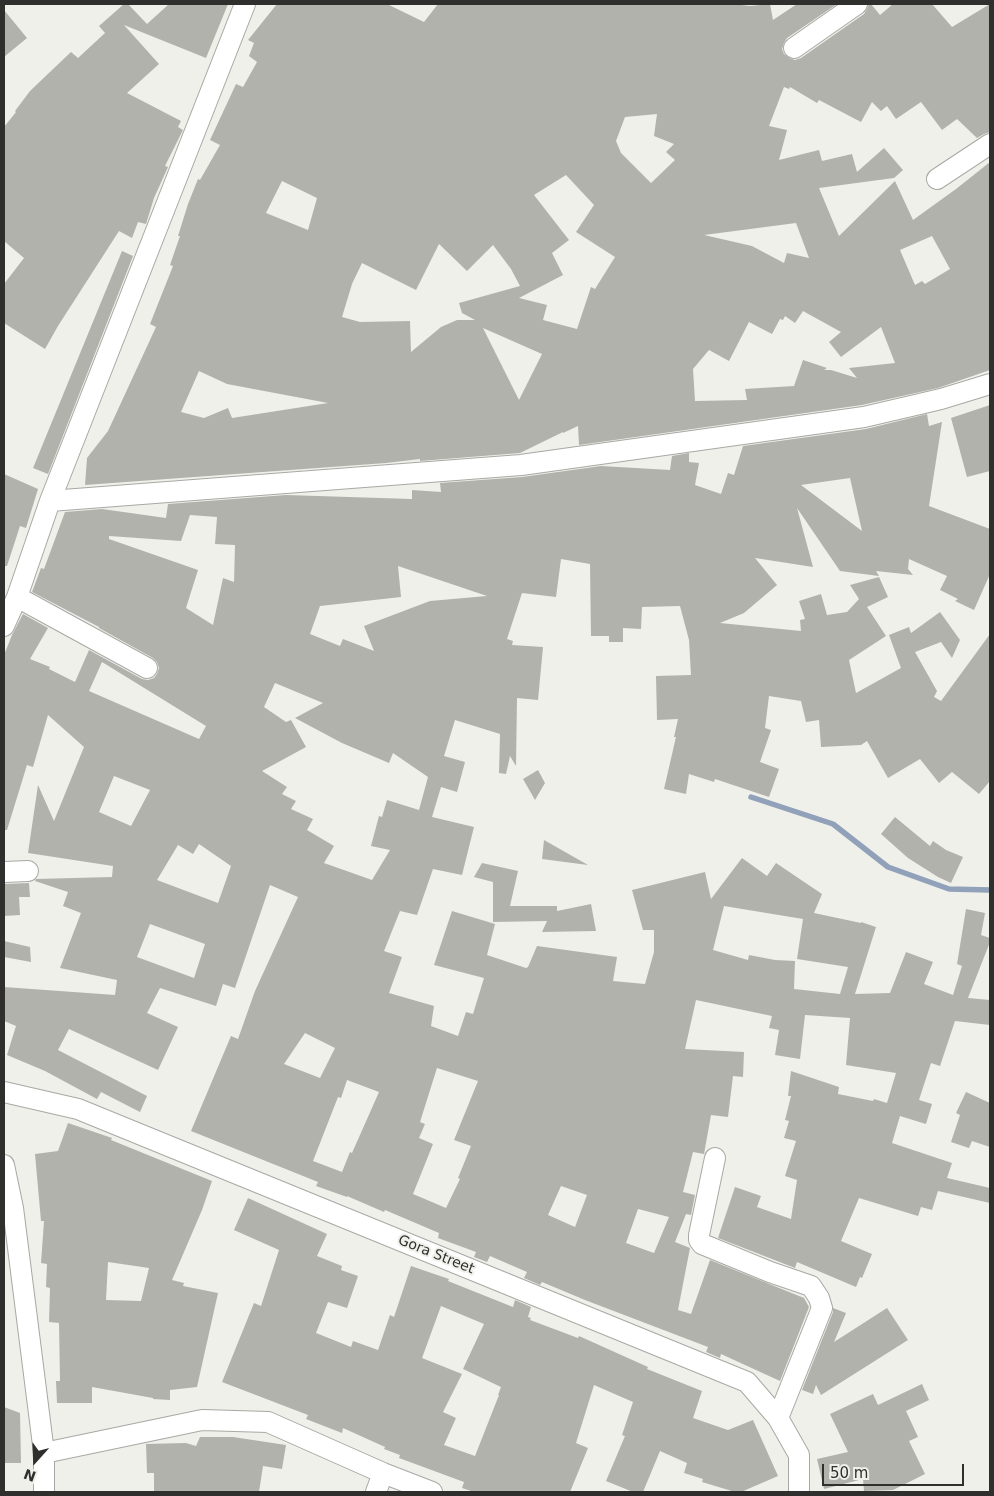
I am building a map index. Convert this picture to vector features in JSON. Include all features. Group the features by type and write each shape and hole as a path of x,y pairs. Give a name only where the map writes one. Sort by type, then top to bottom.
{"street":[{"path":"4,626 50,501 245,4"},
{"path":"794,48 857,4"},
{"path":"937,179 990,144"},
{"path":"50,501 521,465 864,417 941,399 990,384"},
{"path":"16,597 147,668"},
{"path":"4,872 28,871"},
{"name":"Gora Street","path":"4,1092 78,1109 747,1382 778,1418 799,1455 799,1492"},
{"path":"715,1158 699,1240 702,1244 753,1265 811,1286 819,1298 822,1308 778,1418"},
{"path":"4,1165 13,1208 44,1453 44,1492"},
{"path":"44,1453 202,1420 268,1422 383,1473 432,1492"},
{"path":"376,1492 383,1473"}],"building":[{"path":"124,4 128,4 147,24 169,4 228,4 206,58 124,25 159,64 127,93 181,121 178,127 183,130 165,166 168,167 154,198 146,224 138,222 132,238 119,231 45,349 4,323 4,284 24,258 4,241 4,127 30,91 71,52 78,58 105,33 99,26"},
{"path":"277,4 387,4 424,22 438,4 733,4 750,6 770,4 773,20 797,4 837,4 787,38 782,49 784,54 795,60 801,58 864,14 869,4 880,15 893,4 932,4 952,27 990,4 990,132 977,138 957,119 942,130 921,102 896,119 887,106 881,111 872,102 861,122 819,100 817,103 790,87 789,89 784,87 769,126 787,130 779,160 819,150 822,161 852,154 857,172 884,148 903,170 894,178 819,188 839,236 895,181 913,220 990,162 990,370 938,388 862,405 579,445 578,426 520,453 85,485 87,458 108,431 156,327 150,324 173,266 170,265 188,204 198,179 200,180 220,145 210,140 236,84 243,87 257,62 249,56 254,43 248,40","holes":["657,114 654,136 674,144 666,152 675,160 651,183 621,153 616,141 625,117","566,175 594,205 576,232 615,257 595,289 591,287 577,329 543,320 547,305 519,298 563,275 552,253 569,240 534,195","282,181 317,198 308,230 266,213","796,223 809,258 787,253 784,263 752,246 704,235","932,236 950,269 925,284 922,281 915,285 900,250","439,244 467,271 493,245 511,269 520,286 459,303 462,313 475,320 457,320 441,327 411,352 410,321 360,322 342,317 352,284 362,263 416,290","803,311 841,332 829,342 841,357 881,327 895,363 849,368 857,378 831,370 824,370 827,368 803,360 794,386 745,389 747,400 695,401 693,369 709,350 729,361 749,322 772,334 780,319 783,320 785,316 795,323","483,328 542,354 519,400","199,371 227,384 328,403 232,418 228,408 204,418 181,412"]},
{"path":"4,10 27,38 4,57"},
{"path":"122,251 133,256 48,474 33,468"},
{"path":"990,405 990,471 967,477 951,418"},
{"path":"927,414 929,426 942,422 929,506 990,529 990,574 974,610 955,601 958,599 940,590 947,576 909,559 908,569 913,575 876,571 879,576 840,571 797,508 813,567 755,558 777,585 744,613 720,623 801,631 800,620 805,619 799,601 821,594 827,615 847,612 859,599 850,585 879,577 888,597 867,607 886,636 849,660 856,693 901,668 889,635 909,627 911,633 940,612 960,640 952,658 941,642 915,652 937,691 934,697 941,701 990,634 990,781 979,794 952,772 939,783 920,759 888,778 867,741 861,745 821,747 819,720 806,722 801,701 769,696 765,728 771,730 760,762 779,769 769,797 715,779 714,782 689,774 686,794 664,789 676,737 674,737 678,719 657,720 656,676 691,675 689,640 680,606 642,607 641,629 623,628 623,642 609,642 609,636 591,636 590,564 561,559 556,597 522,593 507,639 513,641 512,645 543,647 538,700 517,698 516,766 510,756 506,774 499,773 500,734 455,720 444,756 465,762 457,792 441,787 432,817 474,827 462,875 433,869 417,915 400,911 384,951 402,957 389,993 434,1006 431,1026 458,1036 466,1012 473,1014 484,978 434,965 452,911 495,924 487,955 526,968 537,946 617,957 613,981 645,984 654,952 654,930 643,930 632,890 705,872 711,899 742,858 767,876 776,863 822,894 814,913 861,922 876,927 855,994 890,993 906,952 933,962 924,984 953,995 962,966 957,964 966,909 985,913 981,935 990,938 990,942 968,998 990,1000 990,1025 955,1021 940,1066 931,1063 919,1100 932,1104 926,1124 900,1116 892,1143 952,1163 947,1178 990,1188 990,1203 938,1191 932,1210 921,1207 918,1216 859,1198 841,1241 872,1254 856,1287 797,1262 795,1268 718,1238 735,1187 761,1196 757,1207 791,1219 797,1180 785,1176 796,1141 784,1138 789,1121 785,1120 791,1096 788,1096 791,1071 839,1087 838,1094 873,1101 874,1099 887,1103 896,1073 846,1065 850,1018 805,1015 800,1059 775,1055 779,1030 769,1028 772,1016 696,1000 685,1049 744,1052 743,1077 733,1076 728,1117 711,1115 704,1154 693,1152 683,1192 695,1195 691,1215 686,1214 675,1242 690,1248 678,1310 691,1314 710,1260 804,1298 809,1307 780,1381 721,1354 720,1358 706,1352 708,1347 542,1282 540,1285 524,1278 527,1272 490,1256 487,1262 474,1257 476,1252 438,1238 439,1233 385,1210 384,1212 347,1196 316,1186 318,1182 191,1131 231,1036 238,1039 255,991 298,897 270,885 235,988 223,984 216,1006 160,988 147,1013 178,1027 158,1070 69,1029 58,1050 147,1096 140,1112 101,1092 97,1099 45,1071 7,1055 16,1026 4,1021 4,987 115,995 117,980 60,968 81,913 63,906 68,892 35,881 36,879 112,877 113,866 28,853 38,785 54,821 84,747 48,715 33,767 27,765 7,830 4,830 4,655 23,614 48,628 30,659 50,667 49,669 75,682 89,650 142,679 154,678 159,668 153,658 32,592 41,568 44,569 65,512 102,509 166,518 168,504 286,495 412,499 412,490 441,492 440,483 522,477 601,466 670,470 672,456 689,453 689,462 699,463 695,485 721,494 728,473 734,475 743,446 866,429","holes":["850,478 862,531 801,485","190,515 217,517 215,544 235,545 234,582 223,578 213,625 186,608 198,570 109,539 109,536 181,541","398,566 487,596 430,601 364,626 374,651 343,639 340,646 310,634 320,606 401,597","102,662 206,726 199,739 89,691","275,683 323,703 295,718 342,743 389,763 393,753 428,777 419,810 387,800 382,817 379,816 371,846 390,850 372,880 324,863 334,846 307,830 313,819 291,809 296,801 282,794 287,787 262,771 306,747 291,720 286,722 264,707","114,776 150,790 131,826 99,812","199,844 231,866 218,903 157,880 178,845 193,854","724,906 803,919 797,959 848,967 840,994 794,989 795,961 775,960 749,955 748,960 713,950","150,924 205,944 194,978 137,957","305,1033 335,1048 320,1078 284,1064","437,1068 478,1081 454,1140 471,1146 458,1178 460,1179 446,1208 413,1194 433,1144 419,1138 425,1124 420,1122","347,1080 379,1092 342,1172 313,1161 338,1097 341,1098","561,1186 587,1195 575,1227 548,1215","638,1209 669,1217 654,1253 626,1243"]},
{"path":"4,474 38,489 26,528 20,526 7,566 4,566"},
{"path":"538,770 545,783 535,800 523,779"},
{"path":"895,817 930,846 933,841 946,850 963,857 951,883 908,858 881,834"},
{"path":"544,840 588,865 542,859"},
{"path":"482,863 518,871 510,906 557,906 557,911 591,904 596,931 542,932 547,921 493,922 493,882 474,877"},
{"path":"29,883 30,897 19,897 20,915 4,916 4,884"},
{"path":"4,941 30,947 31,962 4,957"},
{"path":"966,1092 990,1103 990,1147 972,1141 969,1148 951,1142 960,1115 956,1113"},
{"path":"68,1123 112,1138 111,1140 212,1181 202,1210 172,1280 184,1283 183,1286 218,1293 197,1387 170,1390 170,1400 153,1399 92,1387 92,1403 57,1403 56,1381 60,1381 59,1323 49,1322 50,1288 46,1287 47,1264 41,1263 44,1221 41,1221 35,1154 58,1151","holes":["108,1262 149,1268 141,1301 106,1300"]},
{"path":"248,1198 327,1234 317,1256 342,1266 341,1270 358,1276 347,1308 328,1302 316,1333 351,1347 353,1341 378,1350 390,1315 394,1317 411,1266 449,1279 448,1281 513,1307 515,1300 531,1307 528,1317 531,1318 530,1320 578,1338 579,1336 648,1367 647,1369 702,1391 693,1418 728,1430 753,1420 778,1476 741,1492 735,1492 702,1482 703,1479 684,1473 687,1463 660,1451 643,1492 633,1492 606,1481 625,1436 622,1435 633,1402 594,1385 576,1443 588,1448 570,1492 474,1492 462,1488 464,1482 399,1458 400,1455 343,1428 342,1433 306,1419 308,1415 222,1382 254,1303 261,1306 279,1250 234,1230","holes":["441,1306 484,1324 463,1369 501,1387 475,1456 444,1445 456,1418 443,1412 462,1374 422,1358"]},
{"path":"833,1308 846,1313 834,1342 887,1308 908,1340 821,1395 816,1385 813,1394 802,1390"},
{"path":"922,1384 929,1400 906,1411 918,1437 909,1441 925,1474 893,1490 864,1491 863,1479 824,1489 817,1459 848,1452 830,1414 873,1394 878,1405"},
{"path":"4,1407 20,1413 21,1463 4,1463"},
{"path":"200,1437 233,1437 286,1445 282,1469 263,1466 259,1492 154,1492 154,1473 147,1473 146,1444 186,1443 196,1446"}],"waterway":[{"path":"751,797 833,824 888,867 949,889 990,890"}]}
